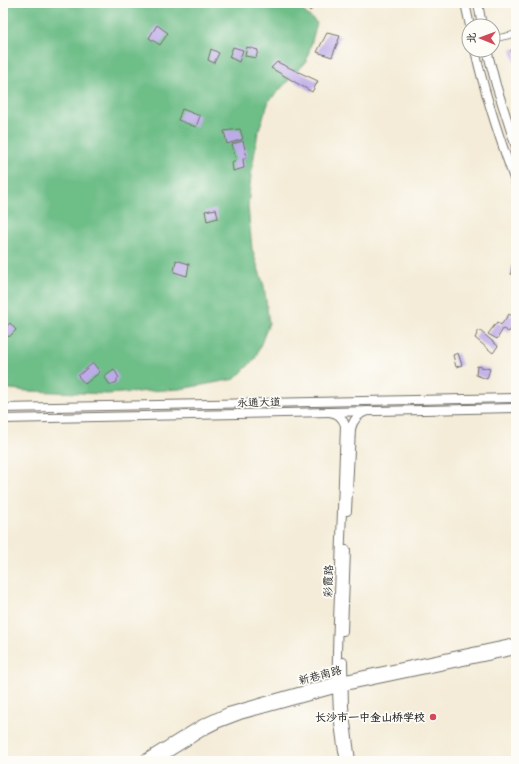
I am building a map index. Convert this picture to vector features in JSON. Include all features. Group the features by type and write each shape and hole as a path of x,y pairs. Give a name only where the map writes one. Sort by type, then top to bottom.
{"main road":[{"path":"465,3 468,18"},
{"path":"478,3 481,18"},
{"path":"477,58 483,83 516,184"},
{"path":"489,58 516,147"},
{"name":"永通大道","path":"3,408 516,398"},
{"name":"永通大道","path":"4,419 516,408"},
{"name":"彩霞路","path":"345,761 339,720 351,429 357,417 367,411"},
{"name":"彩霞路","path":"327,412 334,413 339,416 345,425 338,613 340,684 351,761"},
{"name":"新巷南路","path":"142,761 202,724 219,716 260,703 516,643"},
{"name":"新巷南路","path":"154,761 205,730 224,721 340,684 516,650"}],"street":[{"path":"501,38 516,34"}],"green space":[{"path":"3,3 294,3 317,23 306,62 269,101 258,132 248,206 252,249 264,286 269,323 255,359 235,379 180,389 107,394 27,391 3,388"}],"building":[{"path":"303,3 315,3 317,5 310,11"},
{"path":"157,25 168,33 160,45 149,38"},
{"path":"327,33 340,36 332,57 317,52"},
{"path":"233,47 243,50 239,62 229,57"},
{"path":"247,47 258,50 256,58 245,56"},
{"path":"516,48 516,66 511,50"},
{"path":"211,49 219,53 214,63 208,60"},
{"path":"277,62 318,81 312,92 271,68"},
{"path":"182,109 200,116 196,127 178,120"},
{"path":"240,129 243,139 227,144 224,131"},
{"path":"243,141 247,157 243,159 244,168 233,171 232,162 236,160 232,144"},
{"path":"216,209 218,218 207,221 205,211"},
{"path":"176,260 189,264 187,276 174,272"},
{"path":"512,265 516,266 516,275 511,274"},
{"path":"509,314 516,319 509,332 503,329 497,339 488,334 497,322 501,325"},
{"path":"10,323 16,330 9,337 3,330"},
{"path":"479,330 498,346 493,353 475,338"},
{"path":"458,353 462,365 456,367 453,355"},
{"path":"93,363 100,372 85,384 78,376"},
{"path":"477,366 490,369 487,379 476,375"},
{"path":"114,369 119,378 117,379 117,382 110,385 104,376"}],"place":[{"name":"长沙市一中金山桥学校","path":"433,717"}]}
